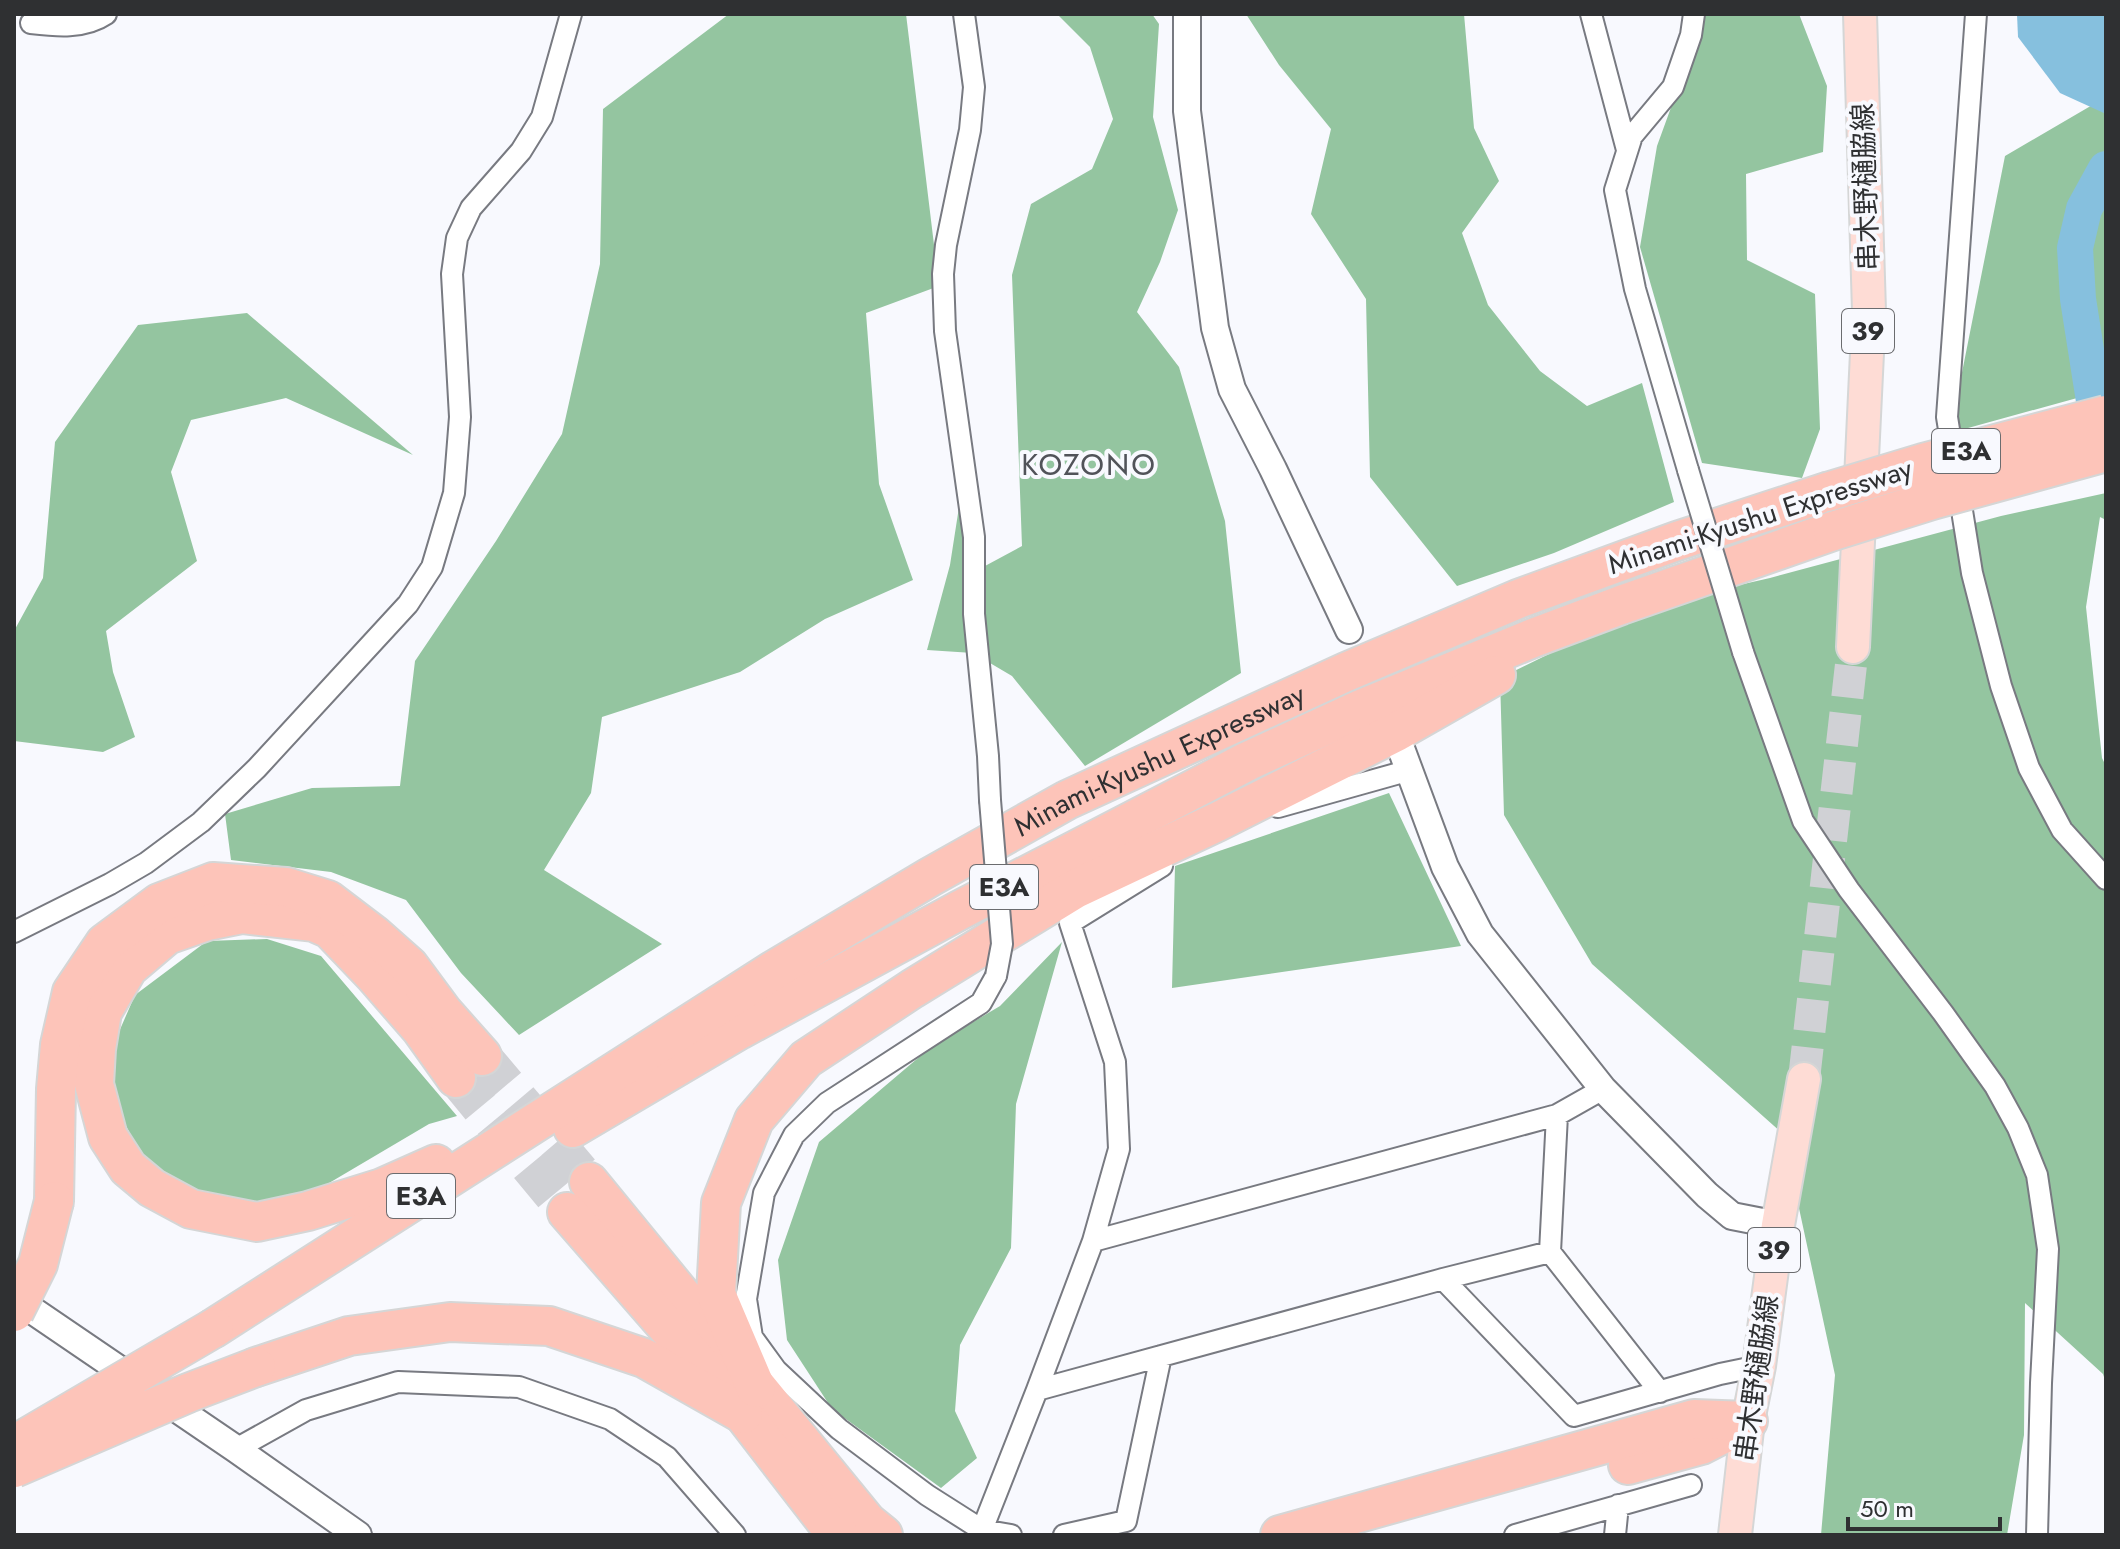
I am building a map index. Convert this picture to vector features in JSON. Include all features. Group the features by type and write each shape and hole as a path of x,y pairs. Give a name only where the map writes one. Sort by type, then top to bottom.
{"highway":[{"name":"Minami-Kyushu Expressway","path":"214,1328 774,970 1067,800 1372,661 1518,599 1608,565 1923,463 2106,415"},
{"name":"Minami-Kyushu Expressway","path":"14,1445 214,1328 460,1193 753,1022 960,910 1248,761 1361,709 1621,605 1833,531 2106,452"},
{"path":"750,1401 716,1294 721,1203 754,1120 806,1059 912,989 1075,889 1396,732 1621,605"},
{"path":"14,1312 38,1264 54,1201 56,1089 60,1045 72,992 105,943 159,903 213,882 286,887 328,900 409,966 443,1012 469,1067 421,1029 330,929 314,922 242,914 207,921 167,935 128,968 102,1012 94,1084 108,1137 128,1168 152,1188 191,1209 257,1222 382,1188 446,1160 516,1122 734,983 894,898"},
{"path":"589,1182 750,1401 828,1524 839,1535"},
{"path":"567,1212 883,1535"},
{"path":"14,1468 256,1367 349,1336 450,1322 549,1326 644,1358 750,1401"},
{"path":"1280,1535 1694,1419 1748,1421"},
{"path":"1376,1535 1701,1445 1748,1421"}],"main road":[{"name":"串木野樋脇線","path":"1853,647 1869,311 1860,14"},
{"name":"串木野樋脇線","path":"1735,1535 1748,1421 1804,1079"}],"street":[{"path":"31,23 64,27 100,19 106,14"},
{"path":"14,932 146,863 201,822 257,768 408,604 432,567 454,493 460,417 452,274 457,238 471,208 521,151 542,117 571,14"},
{"path":"964,14 974,87 970,130 946,245 945,331 974,537 974,614 1002,944 996,976 981,1003 827,1103 794,1135 764,1193 746,1299 752,1337 776,1370 839,1429 981,1533 1011,1535"},
{"path":"1187,14 1187,111 1215,328 1232,389 1349,630"},
{"path":"1591,14 1627,150"},
{"path":"1694,14 1691,35 1673,87 1632,136 1615,190 1635,289 1743,652 1803,821 1849,890 1995,1086 2018,1128 2037,1175 2048,1249 2037,1535"},
{"path":"1976,14 1947,417 1972,573 2001,686 2029,768 2062,830 2106,879"},
{"path":"1399,743 1445,867 1480,934 1603,1089 1707,1195 1732,1216 1778,1225"},
{"path":"981,1533 1093,1241 1119,1149 1115,1062 1070,923 1241,817 1410,770"},
{"path":"1093,1241 1557,1115 1603,1089"},
{"path":"1557,1115 1550,1252 1660,1392"},
{"path":"1037,1390 1550,1252"},
{"path":"1443,1279 1574,1416 1720,1374 1759,1366"},
{"path":"14,1294 26,1306 358,1535"},
{"path":"1064,1535 1126,1521 1161,1356"},
{"path":"236,1449 306,1410 398,1382 519,1387 610,1419 667,1457 735,1535"},
{"path":"1515,1535 1691,1485"},
{"path":"1615,1535 1618,1505"}],"green space":[{"path":"729,14 906,14 939,286 866,313 879,484 913,580 825,619 740,672 602,717 591,793 544,870 662,944 519,1035 461,973 406,900 331,872 231,860 225,814 312,788 400,786 415,661 496,541 562,434 600,264 603,109"},
{"path":"1057,14 1152,14 1159,24 1153,117 1178,210 1160,262 1137,312 1179,367 1225,521 1241,673 1085,766 1012,676 973,653 927,650 950,565 966,462 985,566 1022,546 1012,275 1031,204 1092,169 1113,119 1090,47"},
{"path":"1246,14 1464,14 1474,128 1499,181 1462,233 1488,305 1540,371 1587,406 1642,383 1674,502 1554,553 1457,586 1370,477 1366,299 1311,214 1331,129 1279,65"},
{"path":"1705,14 1799,14 1827,86 1823,152 1746,174 1747,260 1815,294 1820,429 1802,478 1702,463 1640,247 1657,146"},
{"path":"2106,97 2106,390 1950,433 2005,156"},
{"path":"247,313 413,455 286,398 191,420 171,472 197,561 106,631 113,672 135,737 103,752 14,741 14,631 43,578 55,442 138,325"},
{"path":"2106,493 2106,520 2100,517 2086,607 2102,758 2106,766 2106,1383 2103,1374 2025,1303 2024,1435 2007,1535 1821,1535 1835,1375 1783,1134 1592,964 1504,815 1500,678 1647,606 1770,578 2001,516"},
{"path":"1389,793 1461,946 1172,988 1175,866"},
{"path":"267,939 321,956 457,1116 429,1124 324,1186 265,1205 191,1195 140,1153 108,1091 115,1041 135,995 207,941"},
{"path":"1062,942 1016,1104 1011,1248 960,1345 955,1411 977,1458 941,1488 832,1409 787,1340 778,1260 819,1142 931,1047 1000,1006"}],"water":[{"path":"2017,14 2106,14 2106,114 2060,93 2018,37"}],"waterway":[{"path":"2106,169 2084,209 2075,248 2078,299 2094,401 2106,435"}],"tunnel":[{"path":"1804,1079 1853,647"},
{"path":"482,1056 589,1182"},
{"path":"456,1078 567,1212"}],"district":[{"name":"KOZONO","path":"1089,465"}]}
